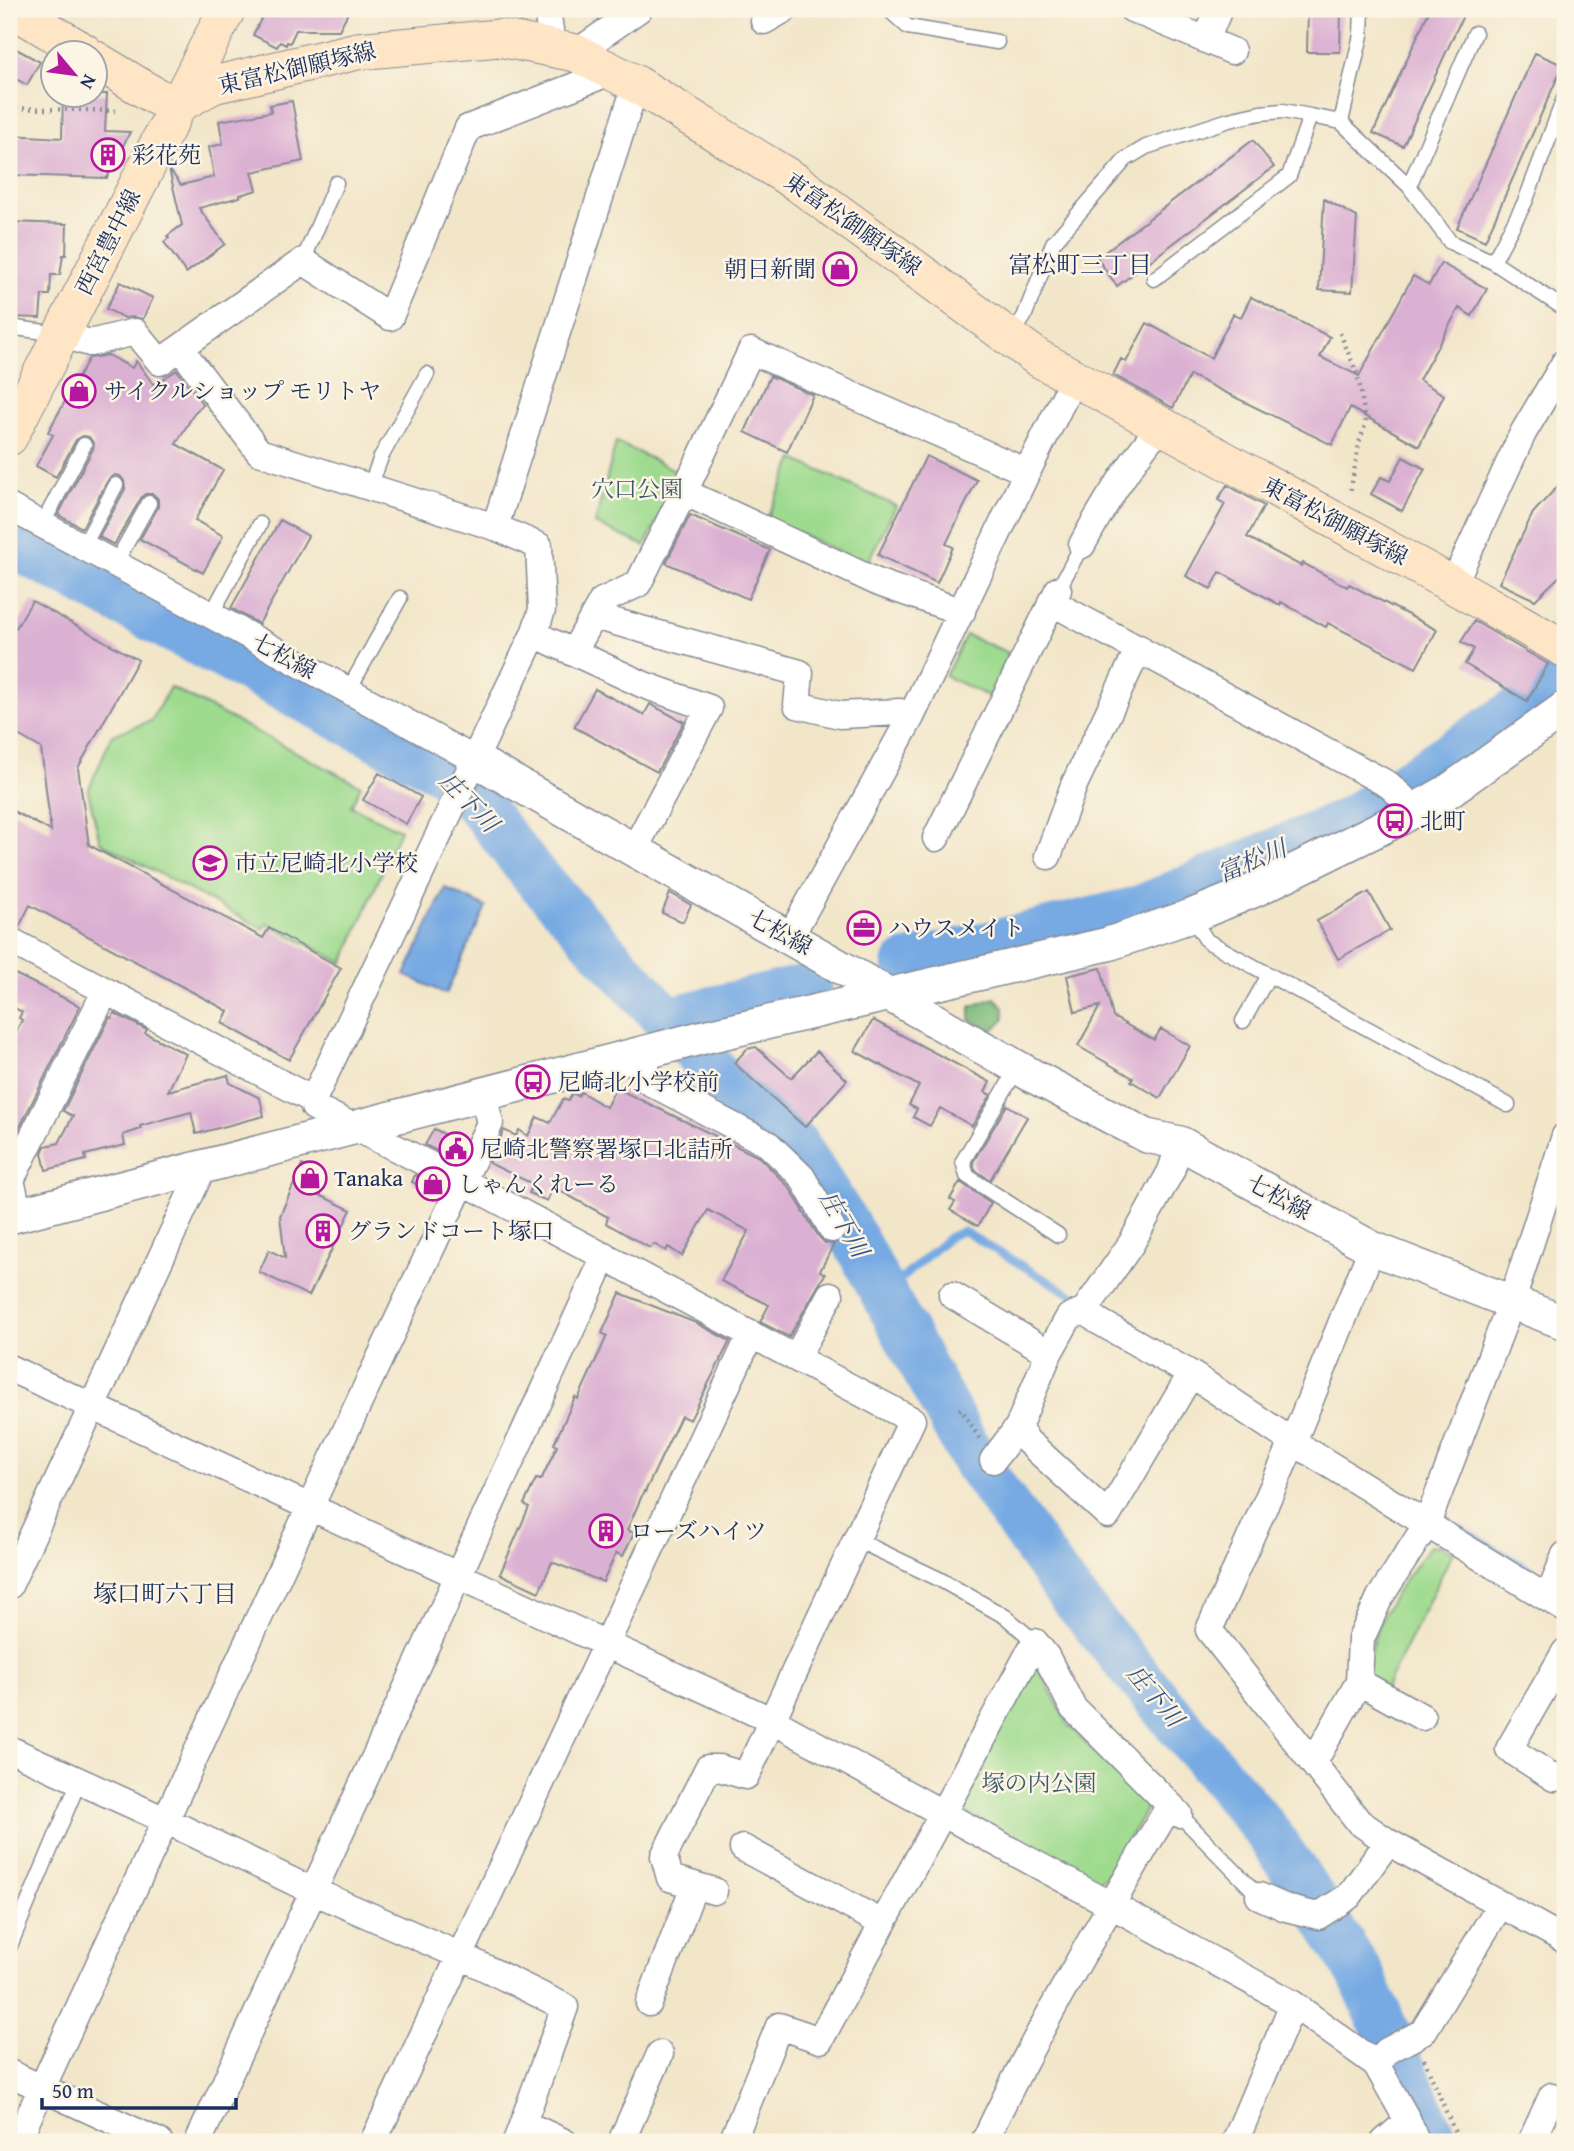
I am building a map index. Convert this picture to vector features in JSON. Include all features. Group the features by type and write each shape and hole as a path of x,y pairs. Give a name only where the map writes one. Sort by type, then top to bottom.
{"main road":[{"name":"西宮豊中線","path":"9,438 227,9"},
{"path":"17,10 62,38"},
{"name":"東富松御願塚線","path":"177,105 213,85 357,51 499,38 561,49 624,77 796,182 1038,358 1565,649"},
{"path":"108,67 157,97 177,105"}],"street":[{"path":"547,9 550,30 561,49 639,9"},
{"path":"1132,9 1232,51"},
{"path":"1206,40 1219,9"},
{"path":"60,334 90,343 135,332 160,362 303,261 390,317 468,128 624,77"},
{"path":"495,527 624,77"},
{"path":"180,348 259,452 495,527 539,546 541,610 534,634 453,807 329,1112"},
{"path":"573,653 602,601 638,584 751,351 1027,472"},
{"path":"1453,585 1523,433 1565,362"},
{"path":"790,937 911,717 1074,378"},
{"path":"1082,545 1107,500 1160,426"},
{"path":"684,492 878,583 962,612"},
{"name":"七松線","path":"9,507 348,691 471,769 634,850 1018,1067 1147,1136 1180,1143 1372,1248 1565,1324"},
{"path":"936,838 1054,596 1139,648 1402,797"},
{"path":"594,616 800,673 797,705 840,715 900,712 911,717"},
{"path":"534,634 644,685 709,708 634,850"},
{"path":"1048,856 1074,785 1139,648"},
{"path":"14,1202 203,1167 329,1112 483,1095 704,1037 1108,944 1191,916 1255,890 1402,797 1447,792 1565,708"},
{"path":"9,940 912,1420 746,1776 719,1768 708,1768 664,1856 670,1878 704,1889 649,2003"},
{"path":"14,1202 105,992"},
{"path":"649,1052 649,1082 768,1144 802,1177 832,1229"},
{"path":"17,2142 310,1507 464,1182 490,1122 483,1095"},
{"path":"1307,1755 1320,1751 1359,1682 1361,1639 1380,1597 1427,1524 1512,1301 1565,1136"},
{"path":"993,1460 1018,1427 1049,1353 1069,1317 1088,1305 1131,1244 1171,1171 1180,1143"},
{"path":"9,1586 203,1167"},
{"path":"1372,1248 1293,1441 1209,1630 1359,1822 1388,1842 1565,1940"},
{"path":"198,2142 605,1256"},
{"path":"951,1294 1049,1353"},
{"path":"796,1358 830,1295"},
{"path":"1088,1305 1098,1321 1191,1374 1293,1441 1557,1603 1565,1555"},
{"path":"373,2142 751,1334"},
{"path":"9,1368 773,1721 1293,2004 1381,2058 1412,2132 1384,2142"},
{"path":"1018,1427 1027,1441 1108,1515 1191,1374"},
{"path":"733,2142 779,2026 820,2040 1035,1642 1046,1656 1073,1708 1175,1809 1111,1906 1012,2084 984,2142"},
{"path":"1565,1652 1509,1749 1554,1777 1565,1774"},
{"path":"1359,1682 1422,1717"},
{"path":"9,1749 313,1891 461,1956 565,2007 520,2132 565,2142"},
{"path":"1259,1896 1286,1908 1318,1916 1349,1896 1388,1842"},
{"path":"743,1848 883,1923"},
{"path":"1381,2058 1423,2032 1500,1905"},
{"path":"1235,2142 1293,2004"},
{"path":"621,2142 660,2054"},
{"path":"9,2073 159,2142"},
{"path":"1531,2142 1552,2096 1565,2102"}],"lane":[{"path":"888,9 908,27 997,42"},
{"path":"1341,122 1361,35 1362,9"},
{"path":"1409,186 1475,33"},
{"path":"1493,262 1525,202 1565,96"},
{"path":"1010,337 1034,296 1054,243 1126,159 1146,147 1229,120 1283,111 1341,122 1409,186 1450,242 1493,262 1565,309"},
{"path":"1154,279 1289,176 1310,116"},
{"path":"303,261 336,183"},
{"path":"9,327 60,334"},
{"path":"370,487 381,457 427,374"},
{"path":"42,525 84,446"},
{"path":"83,547 116,485"},
{"path":"115,564 149,503"},
{"path":"211,615 260,524"},
{"path":"1054,596 1082,545"},
{"path":"348,691 400,598"},
{"path":"1191,916 1207,941 1508,1105"},
{"path":"1243,1021 1269,975"},
{"path":"1018,1067 964,1161 965,1169 967,1176 1058,1235"},
{"path":"857,1540 939,1579 1006,1617 1035,1642"},
{"path":"9,1948 79,1781"},
{"path":"1175,1809 1259,1896"}],"path":[{"path":"9,108 124,111"},
{"path":"1340,332 1358,376 1366,423 1360,439 1349,496"},
{"path":"959,1410 961,1409 993,1460"},
{"path":"1413,2038 1459,2142"}],"green space":[{"name":"穴口公園","path":"616,442 681,473 645,546 595,524"},
{"path":"794,459 896,506 866,565 767,518"},
{"path":"966,635 1009,653 990,697 945,676"},
{"path":"170,687 361,786 351,806 400,830 343,963 267,923 263,929 100,842 88,791 112,735 151,721"},
{"path":"995,998 1004,1007 1004,1019 992,1031 970,1020 970,1007"},
{"path":"1439,1545 1453,1552 1385,1689 1366,1673 1381,1619 1430,1546"},
{"name":"塚の内公園","path":"1036,1662 1068,1725 1143,1799 1146,1810 1105,1878 1095,1882 965,1812 962,1797"}],"water":[{"path":"445,888 486,907 446,994 405,975"}],"building":[{"path":"266,9 350,9 339,30 296,30 290,43 287,42 286,45 280,42 277,47 253,35"},
{"path":"1308,9 1341,9 1340,52 1307,52"},
{"path":"1430,9 1466,9 1403,146 1373,133"},
{"path":"9,45 38,61 27,85 9,75"},
{"path":"1535,53 1563,65 1485,241 1457,228"},
{"path":"292,101 303,161 252,172 257,190 199,208 225,244 186,273 164,242 169,238 167,236 182,225 169,169 181,185 214,177 209,147 223,144 219,121 271,112 270,105"},
{"path":"63,108 106,108 105,131 130,132 107,178 9,175 9,135 62,138"},
{"path":"1253,140 1274,167 1117,286 1097,258"},
{"path":"1324,199 1357,217 1352,292 1319,290"},
{"path":"9,222 67,224 66,255 63,255 60,275 51,275 50,295 42,295 40,318 10,317 9,314"},
{"path":"1441,263 1487,289 1472,316 1459,308 1419,380 1444,395 1419,446 1350,408 1332,445 1190,375 1173,408 1113,375 1121,359 1126,362 1147,323 1211,358 1233,314 1241,317 1251,297 1330,337 1320,357 1359,376 1413,276 1429,285"},
{"path":"120,282 153,298 143,319 125,318 106,309"},
{"path":"108,355 132,368 136,361 154,385 177,370 203,405 195,412 176,444 223,470 195,520 223,536 203,573 140,539 158,507 158,499 153,494 145,494 141,498 114,545 99,537 125,489 120,476 115,475 108,480 82,528 58,515 93,449 94,444 89,437 83,436 76,440 56,477 36,466 53,435 48,432 89,358"},
{"path":"770,376 813,395 787,452 745,432"},
{"path":"926,456 977,480 946,544 953,547 937,583 878,555"},
{"path":"1403,457 1425,469 1402,511 1371,494 1381,477 1390,481"},
{"path":"1565,478 1565,571 1535,600 1499,583 1533,513"},
{"path":"1227,485 1264,506 1247,537 1301,566 1303,563 1347,587 1349,584 1437,630 1416,668 1328,623 1326,627 1281,602 1280,605 1220,572 1211,589 1186,576 1225,504 1218,500"},
{"path":"690,515 770,550 748,599 666,563"},
{"path":"280,520 308,536 259,624 231,608"},
{"path":"32,601 138,660 78,768 89,845 263,938 269,928 341,968 289,1060 222,1023 228,1011 30,905 19,927 9,924 9,809 51,831 41,748 9,730 9,624 16,628"},
{"path":"1474,621 1548,664 1527,701 1465,664 1474,649 1461,642"},
{"path":"595,689 644,715 650,704 684,722 657,772 574,727"},
{"path":"379,773 421,797 406,824 363,800"},
{"path":"1369,892 1390,930 1338,959 1317,921"},
{"path":"670,893 691,905 683,922 662,913"},
{"path":"1101,968 1113,1017 1154,1040 1161,1029 1190,1046 1160,1098 1131,1081 1133,1078 1078,1046 1100,1006 1075,1012 1067,976"},
{"path":"9,971 80,1006 9,1149 9,1045 22,1020 19,1018 22,1012 9,1005"},
{"path":"114,1013 186,1054 168,1091 228,1075 230,1083 260,1098 264,1116 196,1134 191,1112 140,1126 141,1129 123,1135 125,1145 85,1155 86,1160 46,1170 42,1153 45,1146 59,1143 73,1116 63,1111"},
{"path":"873,1020 990,1082 985,1092 991,1095 972,1126 940,1108 930,1126 913,1117 917,1109 909,1105 919,1086 855,1051"},
{"path":"756,1047 791,1078 817,1051 847,1080 805,1127 734,1063 747,1049"},
{"path":"616,1088 759,1157 789,1187 819,1237 825,1243 834,1244 820,1271 825,1274 789,1337 760,1322 769,1305 721,1281 749,1231 708,1210 682,1256 668,1247 666,1251 654,1244 650,1248 606,1223 608,1217 553,1187 547,1201 529,1193 533,1184 489,1163 504,1130 516,1136 519,1130 528,1136 537,1117 550,1123 563,1099 568,1101 572,1093 578,1096 581,1092 606,1107"},
{"path":"1007,1105 1027,1117 990,1180 975,1170 973,1162"},
{"path":"434,1129 463,1143 455,1160 425,1145"},
{"name":"グランドコート塚口","path":"302,1165 321,1174 313,1192 351,1210 309,1296 259,1272 269,1250 285,1258 280,1216"},
{"path":"415,1175 442,1189 439,1195 412,1182"},
{"path":"960,1182 991,1203 978,1226 950,1210 955,1202 950,1199"},
{"path":"620,1293 696,1323 730,1341 690,1420 681,1416 627,1530 634,1533 623,1556 616,1553 603,1582 552,1562 539,1592 500,1574 529,1507 524,1504 536,1479 541,1480 557,1446 554,1444 575,1397 578,1399 607,1336 602,1333"}],"waterway":[{"name":"庄下川","path":"9,543 443,772 475,801 533,874 739,1098 797,1146 846,1224 972,1457 1064,1587 1268,1833 1311,1896 1361,1975 1435,2142"},
{"name":"富松川","path":"906,964 1137,910 1348,821 1565,680"},
{"name":"富松川","path":"668,1020 809,987"},
{"path":"884,1294 949,1237 963,1231 1084,1302"},
{"path":"1455,1526 1551,1582"}],"place":[{"name":"彩花苑","path":"108,155"},
{"name":"朝日新聞","path":"840,269"},
{"name":"サイクルショップ モリトヤ","path":"79,391"},
{"name":"北町","path":"1395,821"},
{"name":"市立尼崎北小学校","path":"210,863"},
{"name":"ハウスメイト","path":"864,928"},
{"name":"尼崎北小学校前","path":"533,1082"},
{"name":"尼崎北警察署塚口北詰所","path":"456,1149"},
{"name":"Tanaka","path":"310,1178"},
{"name":"しゃんくれーる","path":"433,1184"},
{"name":"グランドコート塚口","path":"323,1231"},
{"name":"ローズハイツ","path":"606,1531"}],"district":[{"name":"富松町三丁目","path":"1080,265"},
{"name":"塚口町六丁目","path":"165,1594"}]}
